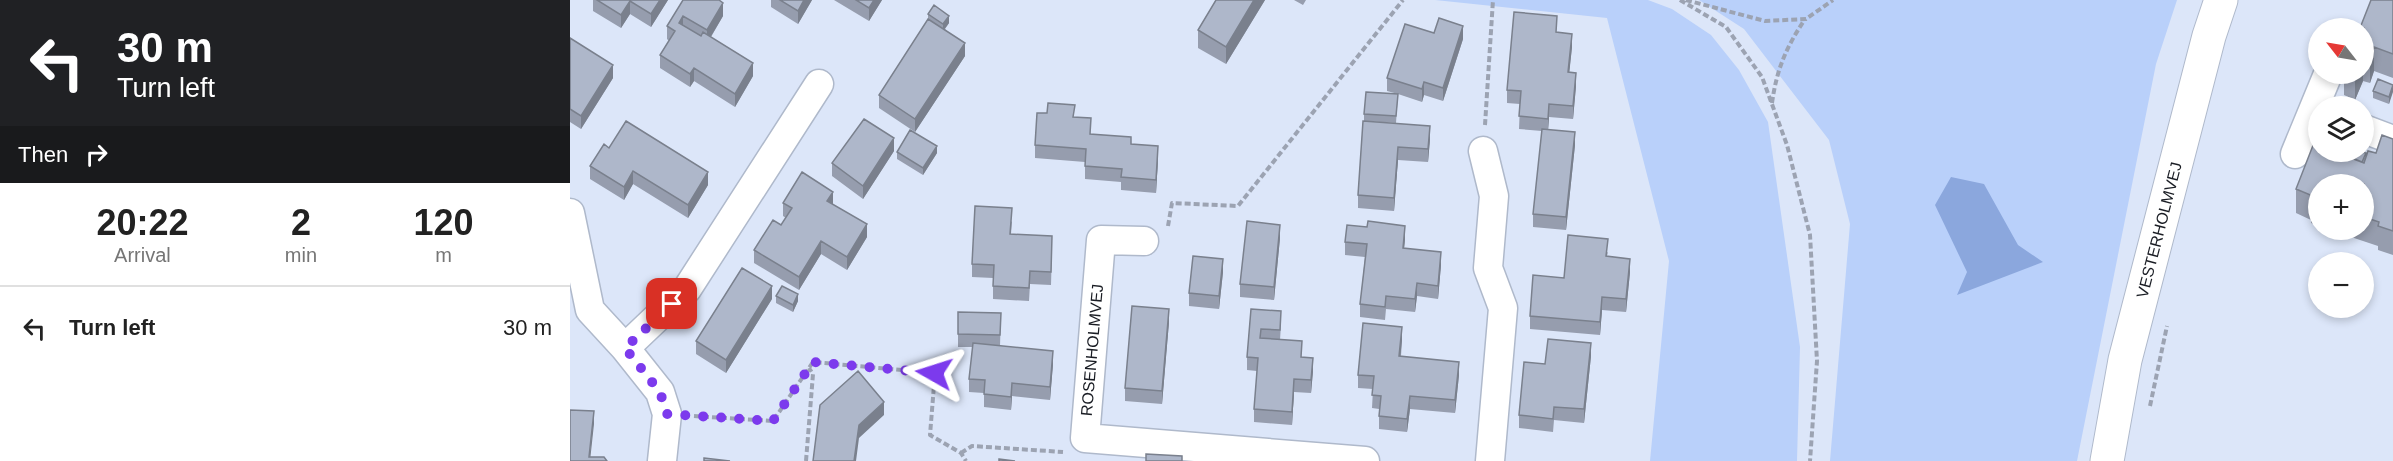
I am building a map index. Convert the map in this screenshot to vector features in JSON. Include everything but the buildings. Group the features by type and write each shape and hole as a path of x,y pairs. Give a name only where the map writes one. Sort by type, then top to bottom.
{"street":[{"name":"VESTERHOLMVEJ","path":"2107,461 2125,360 2209,36 2221,0"},
{"path":"625,348 687,289 819,84"},
{"path":"2295,154 2308,127"},
{"path":"2374,133 2393,140"},
{"path":"1483,151 1494,196 1488,268 1503,308 1490,461"},
{"path":"570,213 590,310 625,348 660,392 667,414 662,461"},
{"name":"ROSENHOLMVEJ","path":"1144,241 1101,240 1085,438 1365,461"}],"path":[{"path":"1144,241 1167,229 1172,203 1238,206 1403,0"},
{"path":"1483,151 1493,0"},
{"path":"1680,0 1726,27 1762,78 1787,145 1810,235 1817,361 1810,461"},
{"path":"1686,0 1765,21 1806,19"},
{"path":"1772,105 1777,74 1788,45 1806,19 1833,0"},
{"path":"667,414 773,421 813,362 934,373 930,435 961,453 966,461"},
{"path":"806,461 813,374 809,368"},
{"path":"961,453 972,446 1070,452 1085,438"}],"shaded area":[{"path":"1435,0 1648,0 1672,9 1711,35 1739,70 1768,122 1800,347 1797,461 1650,461 1669,261 1607,18"},
{"path":"1699,0 2177,0 2156,64 2077,461 1830,461 1850,224 1829,140 1744,29"},
{"path":"1951,177 1984,184 2018,245 2043,262 1957,295 1967,272 1935,205"}],"route":[{"path":"672,304 625,348 660,392 667,414 773,421 813,362 934,373"}]}
